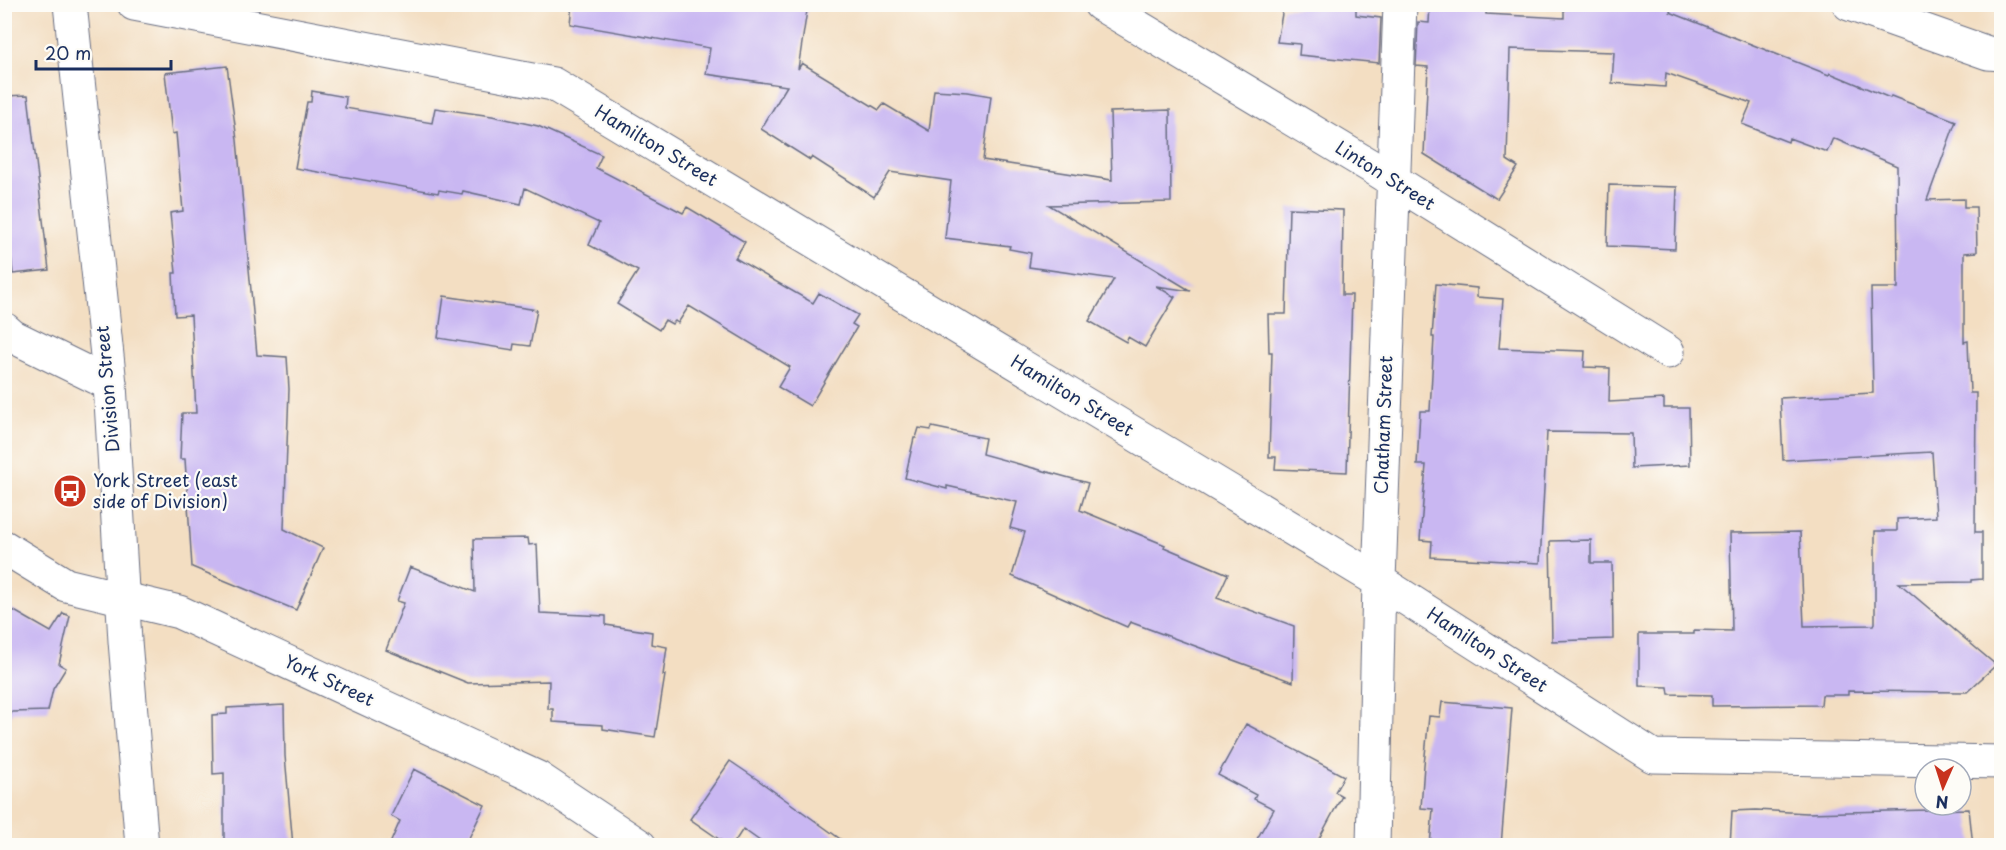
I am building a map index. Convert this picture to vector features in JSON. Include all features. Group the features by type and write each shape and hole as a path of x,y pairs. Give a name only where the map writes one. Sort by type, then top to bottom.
{"street":[{"name":"Division Street","path":"70,4 110,384 123,598 142,846"},
{"name":"Hamilton Street","path":"134,4 553,84 1379,581 1653,756 2001,762"},
{"name":"Linton Street","path":"1100,4 1393,181 1668,352"},
{"name":"Chatham Street","path":"1373,846 1379,581 1400,4"},
{"path":"1849,4 1988,53 2001,54"},
{"path":"4,329 12,336 110,384"},
{"name":"York Street","path":"4,547 66,585 179,612 538,778 640,846"}],"building":[{"path":"572,4 808,4 798,69 802,63 879,110 884,104 929,131 934,90 991,96 983,160 1112,180 1110,112 1170,110 1171,202 1049,205 1191,291 1156,286 1175,297 1145,347 1128,337 1126,342 1089,321 1114,279 1029,267 1031,253 1009,249 1010,246 945,238 951,181 890,172 874,197 812,157 810,160 761,129 787,86 706,74 710,48 570,24"},
{"path":"1300,4 1356,4 1356,15 1381,18 1379,63 1299,55 1300,44 1277,42 1283,8 1300,8"},
{"path":"1430,4 1486,4 1486,14 1564,18 1564,4 1671,6 1670,12 1829,75 1830,73 1890,98 1891,96 1956,121 1927,200 1964,199 1964,207 1976,207 1977,252 1964,253 1964,342 1968,341 1970,393 1976,393 1975,532 1982,532 1982,579 1971,580 1971,582 1899,583 1996,665 1967,692 1848,691 1848,695 1822,695 1821,705 1712,706 1712,695 1669,694 1668,687 1639,686 1639,634 1694,634 1694,630 1732,631 1730,533 1800,532 1804,626 1874,625 1875,531 1897,531 1897,519 1936,517 1932,452 1783,460 1780,398 1873,393 1871,288 1898,288 1897,166 1833,138 1827,152 1789,138 1788,142 1742,124 1751,103 1666,73 1665,87 1612,83 1614,52 1510,49 1507,160 1518,167 1497,199 1424,154 1428,67 1416,66 1418,22 1429,23"},
{"path":"227,66 237,140 257,355 287,357 289,389 284,529 323,548 296,610 192,567 185,459 180,459 182,413 196,413 191,315 175,316 173,273 176,273 170,213 183,211 176,133 172,134 165,73"},
{"path":"312,91 346,97 345,108 432,123 435,108 492,116 538,126 602,155 596,168 683,213 687,207 745,242 735,258 813,303 819,293 858,315 852,324 857,327 810,406 778,387 790,367 689,306 678,323 675,321 672,324 665,320 659,330 617,304 638,271 589,245 599,223 525,188 521,204 463,191 462,194 439,190 438,193 295,168 307,102 311,102"},
{"path":"28,95 49,270 13,274 10,245 4,246 4,96"},
{"path":"1609,185 1677,187 1675,249 1607,246"},
{"path":"1289,208 1343,210 1342,295 1352,295 1347,472 1275,469 1276,457 1269,457 1272,352 1269,352 1268,314 1286,314"},
{"path":"1436,284 1477,288 1477,297 1503,299 1499,348 1585,351 1584,367 1610,368 1609,402 1664,399 1664,408 1689,408 1690,465 1632,468 1631,433 1547,432 1540,563 1431,557 1432,541 1420,540 1426,465 1417,465 1420,411 1430,411"},
{"path":"444,296 537,310 530,346 514,344 513,350 438,338"},
{"path":"932,427 985,438 982,454 1088,483 1080,510 1228,574 1217,598 1294,626 1293,682 1130,622 1127,627 1012,576 1025,532 1010,528 1017,502 947,486 947,489 905,478 914,438 919,428 931,430"},
{"path":"528,538 529,545 537,544 540,613 606,616 606,625 652,632 651,644 667,647 655,737 603,729 603,725 553,722 553,709 548,709 549,681 468,683 386,650 404,603 397,601 410,567 475,592 474,539"},
{"path":"1591,540 1591,563 1612,563 1613,639 1552,641 1550,541"},
{"path":"4,605 51,632 63,613 70,616 59,664 66,668 53,689 48,711 12,712 4,725"},
{"path":"1442,702 1512,708 1501,846 1430,846 1433,809 1421,808 1424,765 1429,716 1440,717"},
{"path":"284,705 285,756 293,846 224,846 224,773 213,774 212,715 227,714 227,708"},
{"path":"1246,724 1344,776 1335,792 1342,796 1315,846 1253,846 1274,809 1254,799 1256,795 1218,775"},
{"path":"730,761 850,846 767,846 743,829 732,846 729,846 690,819"},
{"path":"414,769 485,805 465,846 389,846 400,821 391,816"},
{"path":"1913,810 1913,817 1970,817 1973,846 1730,846 1732,811 1807,813"}],"place":[{"name":"York Street (east side of Division)","path":"70,491"}]}
